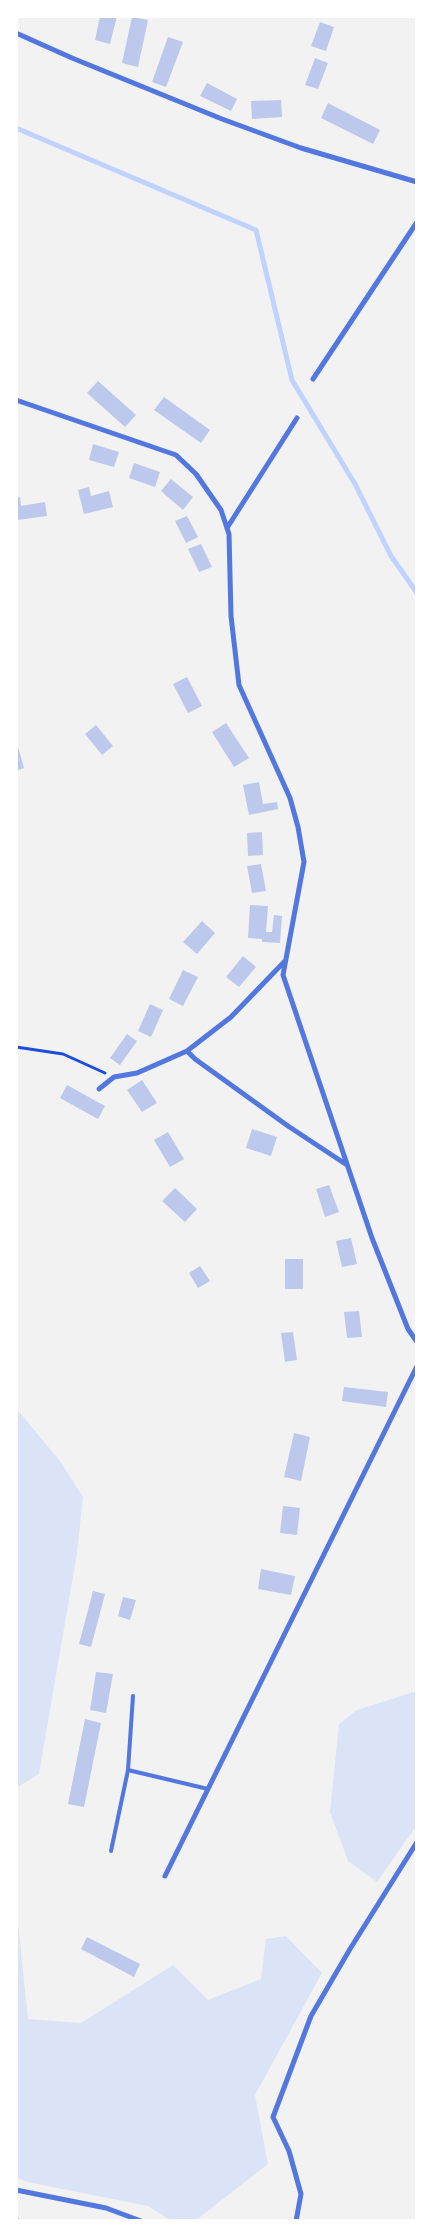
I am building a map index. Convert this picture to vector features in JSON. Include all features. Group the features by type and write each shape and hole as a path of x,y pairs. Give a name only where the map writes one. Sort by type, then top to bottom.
{"street":[{"path":"16,33 72,58 230,122 301,148 417,182"},
{"path":"313,379 417,222"},
{"path":"16,400 176,455 196,474 221,510 227,528 231,569 233,652 238,684 290,798 304,862 283,975 372,1238 408,1330 417,1342"},
{"path":"227,528 297,418"},
{"path":"99,1090 114,1077 137,1073 187,1051 231,1017 286,961"},
{"path":"187,1051 195,1059 288,1126 347,1165"},
{"path":"165,1876 417,1366"},
{"path":"296,2221 301,2194 289,2151 273,2117 311,2016 350,1949 417,1842"},
{"path":"16,2190 106,2208 140,2221"}],"lane":[{"path":"111,1851 128,1770 133,1696"},
{"path":"128,1770 208,1789"}],"path":[{"path":"16,1046 62,1054 114,1077"}],"shaded area":[{"path":"16,1408 60,1461 83,1497 77,1553 39,1774 16,1788"},
{"path":"417,1691 417,1825 377,1882 348,1861 330,1812 339,1724 357,1710"},
{"path":"16,1904 28,2019 81,2023 173,1965 208,2000 261,1979 266,1939 286,1936 322,1973 255,2095 268,2164 195,2221 172,2221 148,2206 27,2182 16,2178"}],"building":[{"path":"100,16 117,16 110,44 95,40"},
{"path":"132,17 148,20 138,67 122,63"},
{"path":"320,22 334,27 326,51 311,46"},
{"path":"168,37 183,42 166,87 152,82"},
{"path":"315,58 328,63 318,89 305,85"},
{"path":"207,83 237,99 231,111 200,96"},
{"path":"281,100 282,117 252,119 251,101"},
{"path":"328,103 380,130 373,144 321,118"},
{"path":"98,381 136,415 125,427 87,393"},
{"path":"164,397 210,430 201,443 154,410"},
{"path":"93,444 119,452 114,467 89,460"},
{"path":"134,463 160,472 155,487 129,478"},
{"path":"171,479 193,497 183,510 161,491"},
{"path":"89,487 91,496 109,491 113,507 84,514 78,490"},
{"path":"20,497 21,506 45,502 47,516 17,520 16,498"},
{"path":"187,516 198,537 186,543 175,521"},
{"path":"201,544 212,567 199,572 188,549"},
{"path":"187,677 202,706 188,713 173,684"},
{"path":"226,723 249,758 234,767 212,732"},
{"path":"96,725 113,746 102,755 85,734"},
{"path":"18,747 24,768 16,771 16,748"},
{"path":"259,782 263,804 277,802 278,809 249,815 243,785"},
{"path":"262,832 263,855 248,856 247,833"},
{"path":"261,864 266,891 252,893 247,866"},
{"path":"250,905 268,906 266,932 272,932 274,915 282,916 280,943 262,942 262,939 248,938"},
{"path":"202,921 215,933 197,954 183,942"},
{"path":"243,956 256,967 239,987 226,977"},
{"path":"183,970 198,977 183,1006 169,999"},
{"path":"150,1004 163,1010 151,1037 138,1031"},
{"path":"127,1034 137,1041 120,1065 110,1058"},
{"path":"142,1080 157,1103 142,1112 127,1090"},
{"path":"67,1085 105,1106 98,1119 60,1098"},
{"path":"252,1129 277,1137 271,1156 246,1148"},
{"path":"168,1132 184,1159 170,1167 154,1140"},
{"path":"329,1185 339,1212 325,1217 316,1189"},
{"path":"175,1188 197,1209 185,1222 162,1201"},
{"path":"351,1238 357,1264 342,1267 336,1241"},
{"path":"285,1259 303,1259 303,1289 285,1289"},
{"path":"200,1266 210,1281 198,1288 189,1273"},
{"path":"359,1311 362,1337 347,1338 344,1312"},
{"path":"293,1332 297,1360 285,1362 281,1333"},
{"path":"344,1387 388,1392 386,1407 342,1401"},
{"path":"294,1433 310,1437 301,1481 284,1477"},
{"path":"283,1506 300,1508 297,1535 280,1533"},
{"path":"261,1569 295,1576 291,1595 258,1589"},
{"path":"93,1591 105,1594 91,1647 79,1644"},
{"path":"123,1597 136,1600 130,1620 118,1616"},
{"path":"96,1672 113,1674 106,1713 90,1710"},
{"path":"85,1719 101,1723 84,1807 68,1804"},
{"path":"87,1937 140,1964 134,1977 81,1949"}],"waterway":[{"path":"16,128 256,230 292,380 355,484 391,556 417,593"}]}
